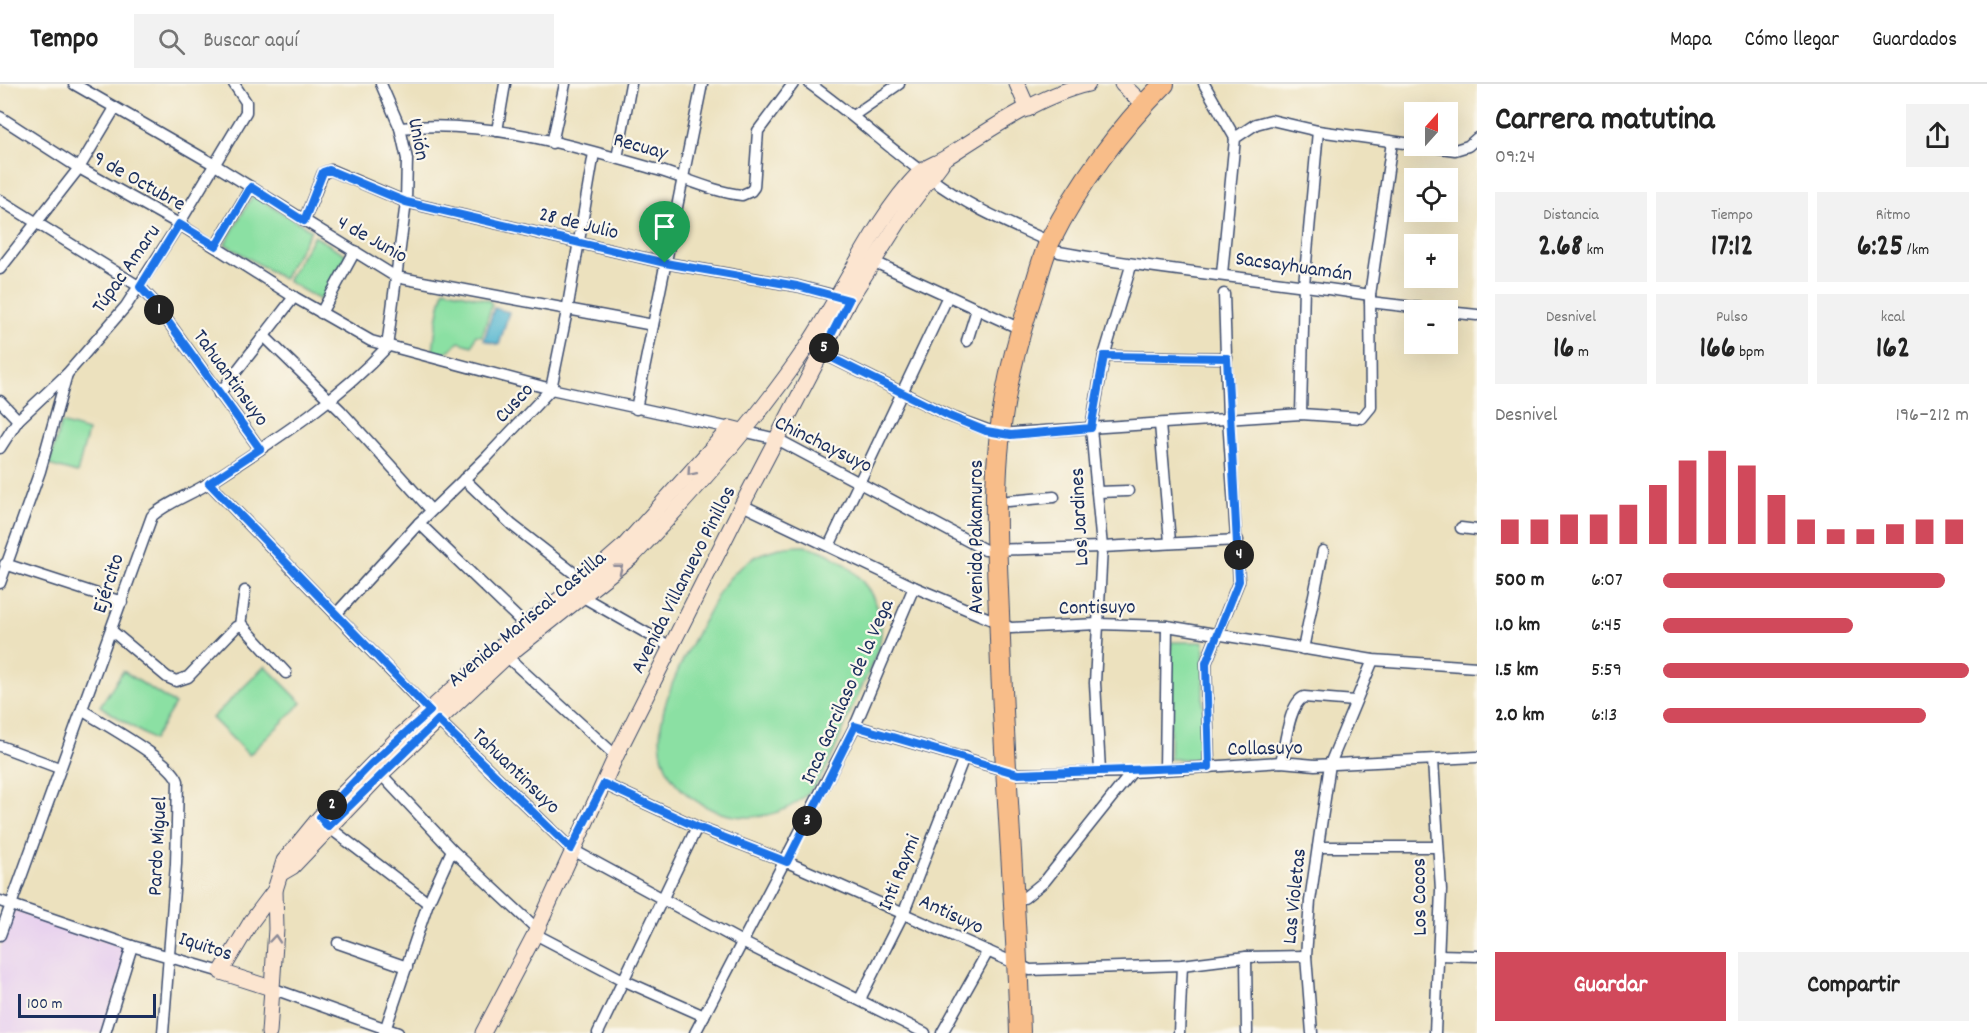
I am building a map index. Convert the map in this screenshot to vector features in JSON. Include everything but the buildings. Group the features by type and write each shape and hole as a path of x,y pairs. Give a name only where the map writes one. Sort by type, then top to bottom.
{"highway":[{"name":"Avenida Pakamuros","path":"1031,1033 1024,967 1011,772 1003,549 1005,434 1025,331 1057,247 1164,84"},
{"name":"Avenida Pakamuros","path":"1147,108 1173,84"},
{"name":"Avenida Pakamuros","path":"1003,549 1008,501 1005,434"},
{"name":"Avenida Pakamuros","path":"1011,772 1024,898 1024,967 1020,1033"}],"street":[{"name":"4 de Junio","path":"74,84 215,165 396,276 567,311 653,325"},
{"name":"Túpac Amaru","path":"0,448 18,420 67,374 140,287 246,112 246,102 234,84"},
{"name":"Unión","path":"382,84 400,128 407,159 406,202 387,347"},
{"path":"497,131 505,84"},
{"path":"552,143 565,84"},
{"path":"617,158 631,84"},
{"path":"636,409 681,177 702,84"},
{"name":"Recuay","path":"400,128 444,125 497,131 617,158 734,194 751,191 754,187 758,131 793,84"},
{"name":"Sacsayhuamán","path":"810,84 854,115 926,175 990,215 1057,247 1131,266 1222,274 1304,285 1370,299 1392,142"},
{"path":"854,115 899,84"},
{"path":"1017,84 1028,109"},
{"name":"Avenida Mariscal Castilla","path":"529,629 583,597 634,555 807,345 843,298 868,259 890,211 926,175 989,128 1088,84"},
{"path":"1122,84 1147,108"},
{"path":"1204,84 1235,138 1222,274"},
{"path":"0,269 80,168 115,108"},
{"name":"9 de Octubre","path":"0,117 80,168 216,246 361,337 387,347"},
{"path":"1235,138 1257,124 1271,120 1318,131 1455,150 1468,146 1477,138"},
{"path":"1301,414 1304,285 1318,131"},
{"name":"Cusco","path":"336,614 419,522 551,389 594,153"},
{"name":"28 de Julio","path":"304,221 323,172 334,171 406,202 665,263 797,286 843,298"},
{"path":"216,246 251,187"},
{"name":"Tahuantinsuyo","path":"0,200 140,287 154,302 260,449"},
{"path":"321,313 355,251"},
{"path":"868,259 1025,331"},
{"name":"Los Jardines","path":"1100,770 1095,683 1102,547 1091,428 1104,356 1131,266"},
{"path":"1209,767 1206,663 1238,587 1238,540 1228,418 1224,294"},
{"path":"829,546 948,296"},
{"path":"219,394 294,297"},
{"name":"Avenida Villanuevo Pinillos","path":"483,1033 536,932 571,849 741,505 822,353 843,298"},
{"path":"807,345 949,416 1005,434 1301,414 1362,418 1371,407 1370,299 1404,304"},
{"path":"967,341 977,309"},
{"path":"1458,313 1477,315"},
{"path":"264,337 329,399 431,510"},
{"name":"Chinchaysuyo","path":"387,347 551,389 777,439 985,550 1238,540"},
{"name":"Ejército","path":"0,935 152,516 209,483 260,449 329,399 387,347"},
{"path":"1104,356 1227,358"},
{"path":"0,583 40,471 67,374"},
{"path":"0,401 18,420"},
{"path":"1160,424 1170,542"},
{"name":"Avenida Mariscal Castilla","path":"275,890 284,861 376,769 502,653 624,546 736,429"},
{"path":"464,479 512,525 584,581 583,597 671,647"},
{"name":"Tahuantinsuyo","path":"209,483 434,716 571,849 742,942 925,1033"},
{"path":"1097,492 1128,491"},
{"path":"1008,501 1054,497"},
{"name":"Contisuyo","path":"741,505 914,587 1005,626 1098,624 1167,626 1373,660 1477,667"},
{"path":"419,522 529,629"},
{"path":"1461,528 1477,530"},
{"path":"1303,649 1323,550"},
{"path":"5,564 122,602"},
{"name":"Inca Garcilaso de la Vega","path":"695,1033 787,862 855,726 914,587"},
{"path":"112,631 161,673 176,681 188,677 240,625 245,591"},
{"path":"240,625 286,674"},
{"path":"1165,768 1167,626"},
{"path":"502,653 616,756"},
{"name":"Las Violetas","path":"1312,1033 1306,956 1330,764 1373,660"},
{"path":"1281,762 1293,708 1299,699 1304,697 1355,700"},
{"name":"Pardo Miguel","path":"82,711 154,756 174,773 178,781 176,864 163,1033"},
{"path":"855,726 1011,772"},
{"path":"0,746 59,768"},
{"name":"Inti Raymi","path":"860,999 904,912 964,757"},
{"name":"Collasuyo","path":"1011,772 1100,770 1132,772 1281,762 1330,764 1477,758"},
{"name":"Los Cocos","path":"1433,760 1436,847 1441,890 1435,1033"},
{"path":"376,769 452,850 536,932 623,980 704,1016"},
{"path":"1024,898 1045,881 1132,772"},
{"name":"Antisuyo","path":"604,784 697,827 787,862 904,912 1024,967 1182,965 1246,957 1306,956"},
{"path":"324,822 428,903"},
{"path":"598,1033 697,827"},
{"path":"1318,847 1436,847"},
{"path":"384,1031 428,903 452,850"},
{"path":"221,972 251,922 275,890"},
{"path":"269,1033 276,929 275,890"},
{"name":"Iquitos","path":"0,901 132,946 271,988 384,1031 398,1033"},
{"path":"338,943 407,967"},
{"path":"105,1033 132,946"},
{"path":"942,1033 988,951"},
{"path":"1438,954 1477,956"},
{"path":"1246,957 1247,1033"},
{"path":"1179,1033 1182,965"}],"shaded area":[{"path":"14,910 129,948 102,1033 0,1033 0,948"}],"green space":[{"path":"253,195 311,230 283,279 225,244"},
{"path":"314,236 347,255 320,300 287,281"},
{"path":"444,289 488,300 492,304 482,336 476,335 472,346 459,342 442,356 433,351"},
{"path":"61,423 88,431 77,473 49,465"},
{"path":"805,546 836,558 862,581 879,612 881,628 879,645 828,766 806,795 787,808 766,815 744,817 723,814 682,790 665,765 660,737 664,707 675,676 690,646 729,578 747,562 768,551"},
{"path":"1171,642 1204,642 1202,759 1170,759"},
{"path":"265,666 302,703 249,755 212,718"},
{"path":"123,671 175,704 153,740 100,706"}],"water":[{"path":"494,308 509,312 499,345 484,340"}],"route":[{"path":"329,170 406,202 665,263 797,286 849,300 822,353 949,416 999,434 1091,428 1104,356 1227,358 1228,418 1239,581 1237,593 1220,633 1207,656 1209,767 1165,768 1132,772 1100,770 1018,774 855,726 787,862 697,827 604,784 571,849 438,720 328,827 320,817 399,737 430,711 209,483 260,449 154,302 140,287 179,224 216,246 251,187 304,221 323,172 329,170"}]}
